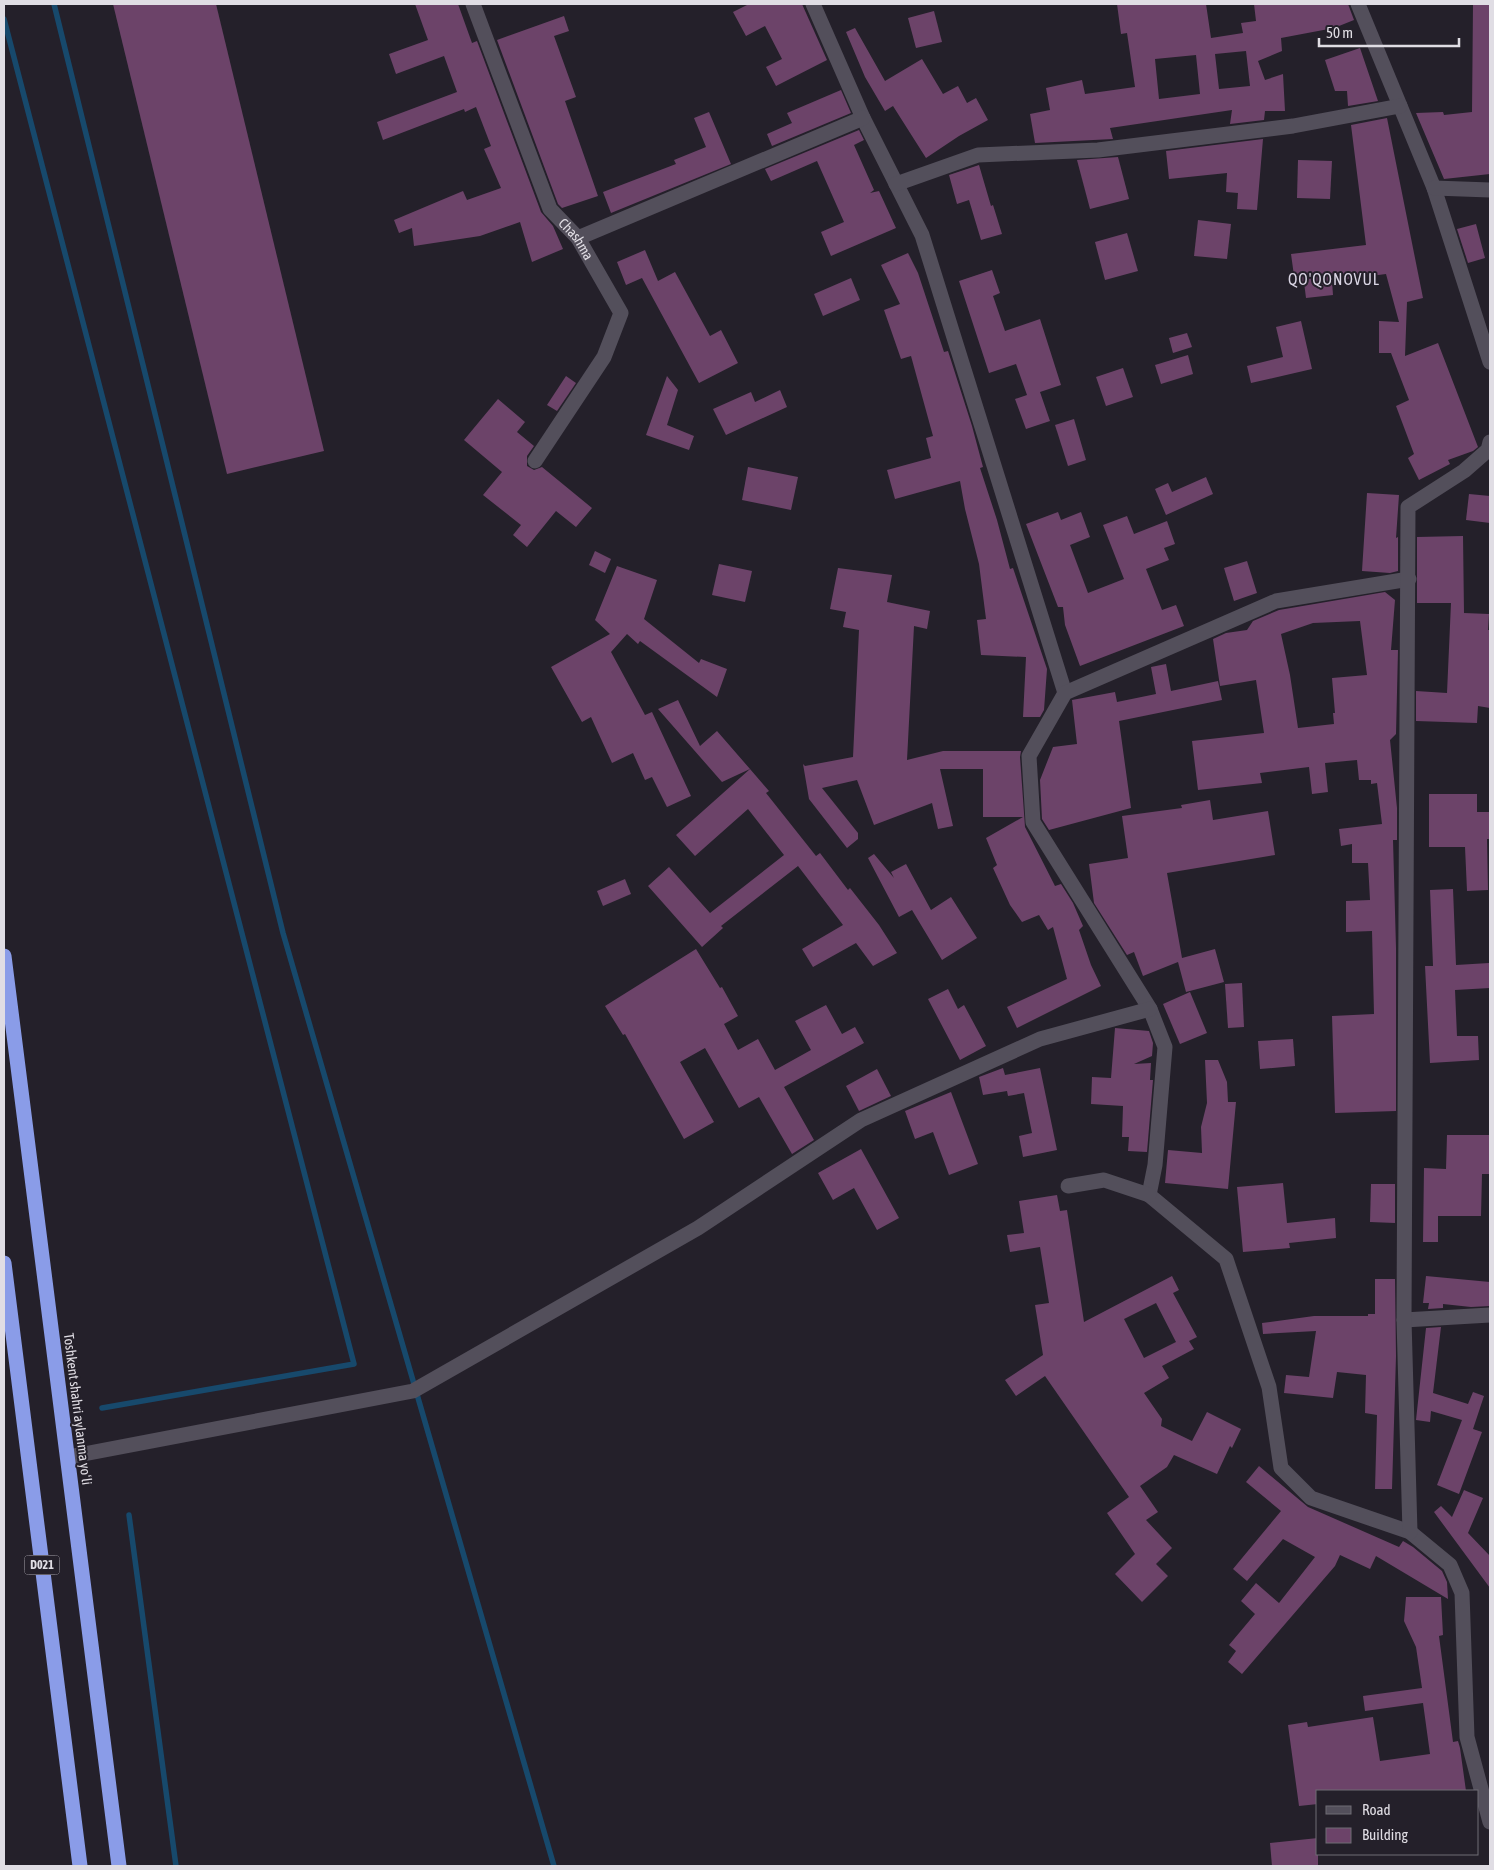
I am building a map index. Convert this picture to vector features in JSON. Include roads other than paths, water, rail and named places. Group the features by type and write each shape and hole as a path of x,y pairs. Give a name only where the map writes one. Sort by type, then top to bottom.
{"highway":[{"name":"Toshkent shahri aylanma yoʻli","path":"4,956 119,1866"},
{"name":"D021","path":"4,1263 80,1866"}],"street":[{"name":"Chashma","path":"473,4 550,209 578,238 621,313 604,358 536,461"},
{"path":"813,4 863,118 922,235 1065,693"},
{"path":"1358,4 1434,188 1490,362"},
{"path":"896,184 978,155 1107,149 1293,126 1400,106"},
{"path":"578,238 863,118"},
{"path":"1434,188 1490,190"},
{"path":"1410,1532 1404,1320 1408,507 1464,470 1488,450 1490,442"},
{"path":"1149,1194 1155,1165 1165,1047 1150,1009 1033,822 1029,756 1065,693 1276,601 1409,580"},
{"path":"68,1457 418,1388 698,1228 861,1120 1040,1039 1150,1009"},
{"path":"1068,1186 1104,1180 1149,1194 1226,1259 1269,1387 1281,1468 1311,1498 1410,1532 1450,1565 1462,1593 1467,1737 1490,1822"},
{"path":"1404,1320 1490,1315"}],"waterway":[{"path":"54,4 283,933 554,1866"},
{"path":"4,19 354,1364 102,1408"},
{"path":"129,1515 176,1866"}],"district":[{"name":"QO'QONOVUL","path":"1334,279"}]}
